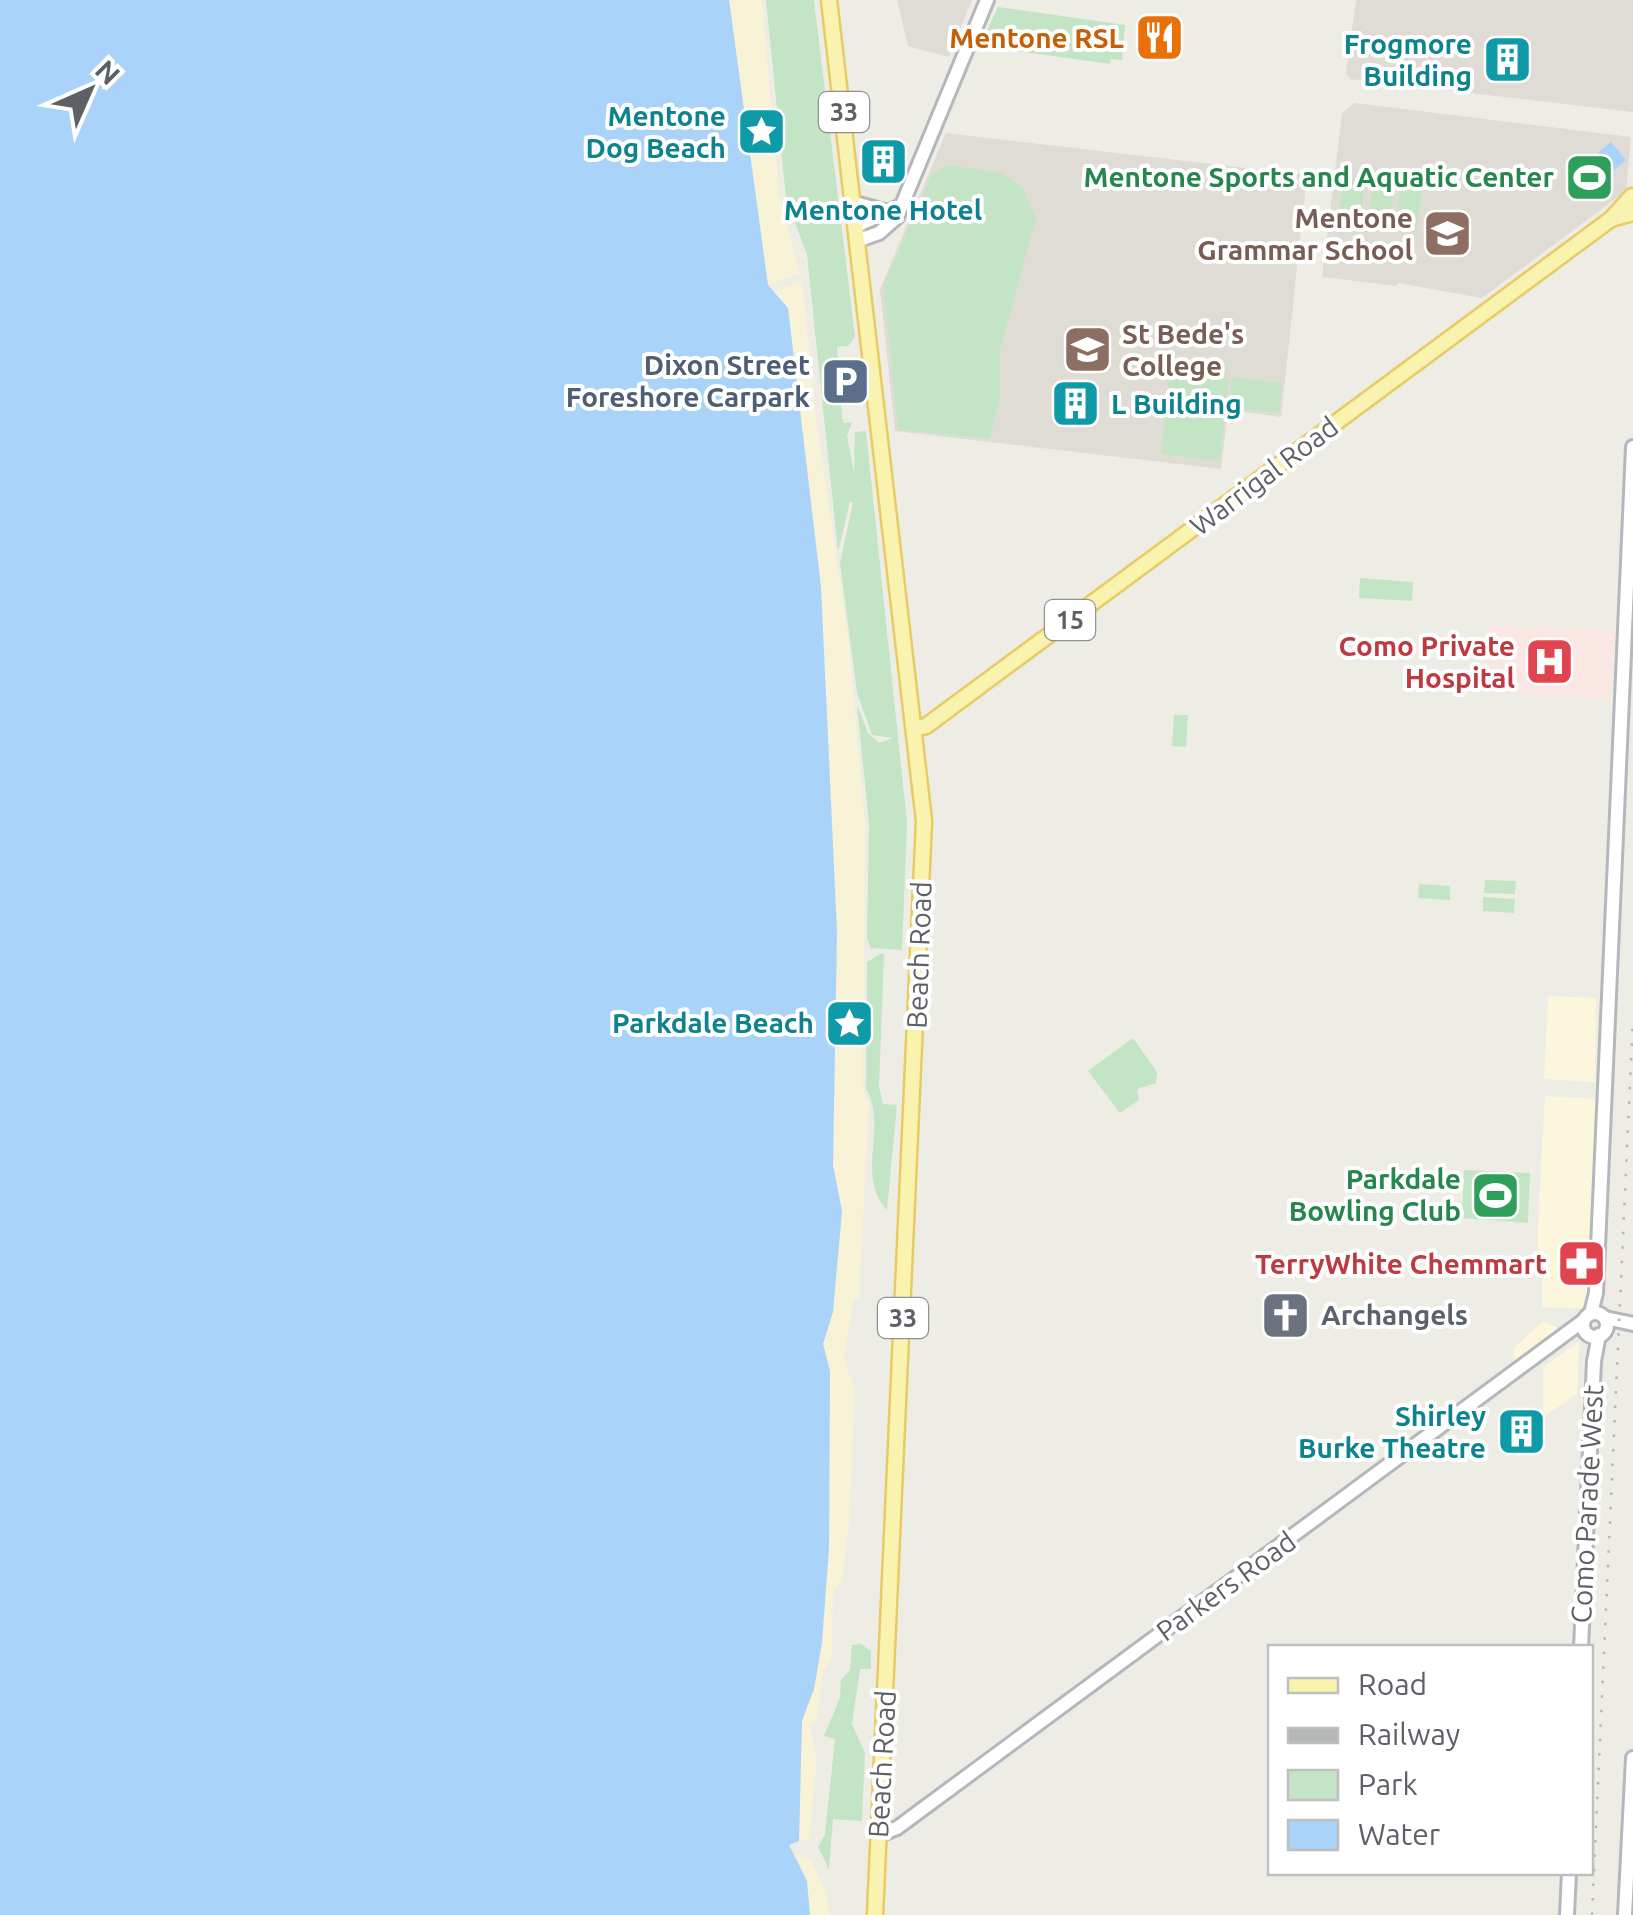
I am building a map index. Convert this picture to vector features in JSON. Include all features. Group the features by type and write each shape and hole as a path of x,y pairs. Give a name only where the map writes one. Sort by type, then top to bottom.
{"main road":[{"name":"Beach Road","path":"829,0 859,232 924,820 875,1915"},
{"name":"Warrigal Road","path":"914,729 926,726 1611,219 1633,196"},
{"name":"Warrigal Road","path":"1611,219 1633,213"}],"street":[{"path":"859,232 888,226 987,0"},
{"path":"855,202 894,210"},
{"name":"Como Parade West","path":"1580,1645 1633,447"},
{"name":"Parkers Road","path":"879,1835 898,1828 1570,1332 1595,1325 1630,1324"},
{"path":"1625,1915 1633,1758"},
{"path":"1567,1915 1569,1875"}],"shaded area":[{"path":"897,0 972,0 949,57 908,46"},
{"path":"1356,0 1633,0 1633,112 1350,79 1346,73"},
{"name":"Mentone Grammar School","path":"1355,103 1631,137 1626,191 1482,298 1398,283 1396,286 1322,277 1342,113"},
{"name":"St Bede's College","path":"946,133 1307,175 1281,417 1228,410 1221,469 895,431 880,289"},
{"name":"Como Private Hospital","path":"1489,625 1615,631 1610,699 1488,692"},
{"path":"1548,996 1596,998 1595,1082 1544,1079"},
{"path":"1545,1096 1596,1099 1587,1309 1542,1307 1543,1262 1537,1243"},
{"path":"1543,1321 1560,1329 1515,1363 1513,1349"},
{"path":"1579,1342 1577,1394 1543,1417 1543,1367"}],"green space":[{"path":"766,0 814,0 855,337 848,346 837,347 842,417 844,423 852,422 847,436 854,473 855,432 866,431 907,823 902,950 871,948 867,939 869,824 857,705 868,733 879,743 893,738 872,735 857,693 840,563 853,503 850,502 838,552 807,255 786,198"},
{"path":"998,7 1125,25 1122,60 1111,59 1110,64 980,46"},
{"path":"947,165 1000,173 1022,187 1036,218 1000,350 1000,395 990,438 898,430 884,284 931,176"},
{"path":"1344,178 1365,180 1360,221 1339,218"},
{"path":"1373,182 1394,184 1389,224 1368,222"},
{"path":"1401,186 1422,188 1417,228 1396,226"},
{"path":"1170,371 1229,378 1220,461 1161,454"},
{"path":"1232,377 1282,383 1279,413 1229,408"},
{"path":"1360,578 1413,582 1412,601 1359,598"},
{"path":"1174,715 1188,715 1186,747 1172,746"},
{"path":"1485,880 1516,881 1515,894 1484,893"},
{"path":"1419,884 1450,886 1450,900 1418,898"},
{"path":"1483,897 1515,899 1514,913 1483,911"},
{"path":"884,954 879,1087 883,1104 897,1105 887,1210 873,1182 874,1119 866,1089 867,962"},
{"path":"1133,1038 1157,1072 1156,1083 1137,1089 1139,1100 1120,1113 1088,1071"},
{"name":"Parkdale Bowling Club","path":"1464,1170 1530,1173 1528,1223 1462,1218"},
{"path":"861,1644 871,1651 871,1669 860,1669 852,1724 865,1753 862,1821 833,1819 829,1869 818,1847 825,1834 835,1739 824,1736 840,1698 841,1680 850,1670 852,1645"}],"sand":[{"name":"Mentone Dog Beach","path":"729,0 762,0 779,195 800,273 768,285"},
{"name":"Parkdale Beach","path":"802,281 817,424 849,643 865,826 863,1090 869,1104 859,1299 854,1299 844,1359 855,1391 849,1524 842,1580 833,1593 832,1655 823,1673 817,1719 810,1727 817,1758 809,1839 799,1841 802,1721 822,1643 829,1547 830,1371 823,1344 833,1312 842,1211 833,1165 837,932 821,587 788,309 770,293"},
{"path":"796,1854 810,1859 824,1888 830,1915 810,1915 807,1881"}],"water":[{"path":"0,0 729,0 768,285 788,308 821,587 837,932 833,1165 842,1211 833,1312 823,1344 830,1371 829,1547 822,1643 814,1689 802,1721 799,1841 789,1845 807,1881 810,1915 0,1915"},
{"path":"1611,142 1626,160 1600,182 1585,163"}],"railway":[{"path":"1592,1915 1633,1018"}],"place":[{"name":"Mentone RSL","path":"1159,38"},
{"name":"Frogmore Building","path":"1507,60"},
{"name":"Mentone Dog Beach","path":"761,132"},
{"name":"Mentone Hotel","path":"883,162"},
{"name":"Mentone Sports and Aquatic Center","path":"1589,177"},
{"name":"Mentone Grammar School","path":"1448,234"},
{"name":"St Bede's College","path":"1087,350"},
{"name":"Dixon Street Foreshore Carpark","path":"845,381"},
{"name":"L Building","path":"1076,404"},
{"name":"Como Private Hospital","path":"1550,662"},
{"name":"Parkdale Beach","path":"849,1023"},
{"name":"Parkdale Bowling Club","path":"1496,1195"},
{"name":"TerryWhite Chemmart","path":"1582,1264"},
{"name":"Archangels","path":"1286,1315"},
{"name":"Shirley Burke Theatre","path":"1521,1432"}]}
